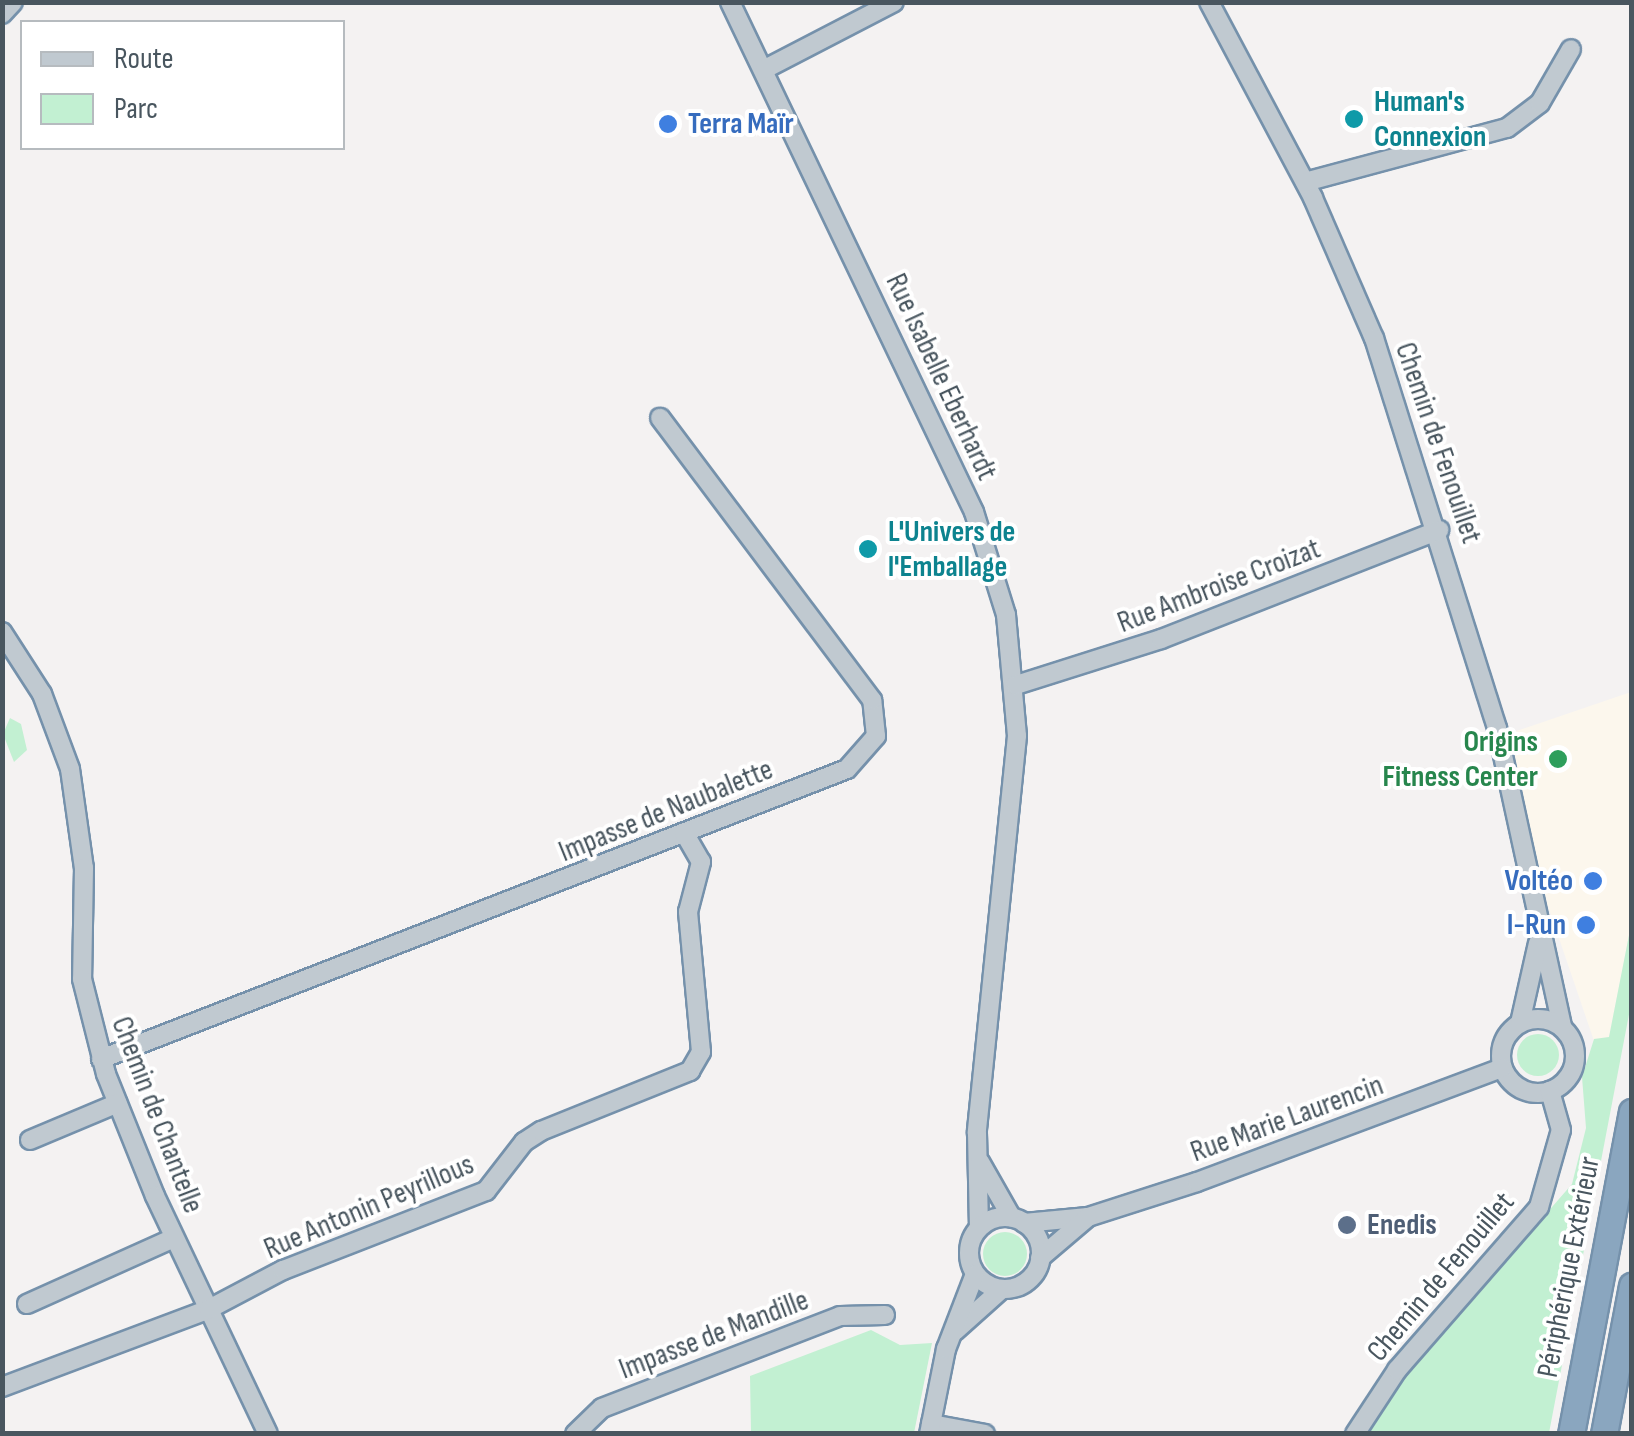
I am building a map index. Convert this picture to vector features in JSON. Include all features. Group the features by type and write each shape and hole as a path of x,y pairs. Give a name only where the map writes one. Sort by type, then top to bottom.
{"highway":[{"name":"Périphérique Extérieur","path":"1571,1434 1632,1112"},
{"path":"1604,1434 1632,1286"}],"street":[{"path":"2,14 14,2"},
{"name":"Rue Isabelle Eberhardt","path":"730,2 974,512 1006,615 1016,685 1015,776 978,1157 979,1228"},
{"path":"765,69 894,2"},
{"name":"Chemin de Fenouillet","path":"1209,2 1305,182 1367,322 1439,530 1497,728 1562,1028"},
{"path":"1305,182 1507,128 1540,102 1571,49"},
{"name":"Impasse de Naubalette","path":"101,1059 847,769 876,736 872,700 660,418"},
{"name":"Rue Ambroise Croizat","path":"1016,685 1161,639 1439,530"},
{"name":"Chemin de Chantelle","path":"2,632 49,710 74,786 84,868 82,979 101,1059 174,1238 268,1434"},
{"name":"Rue Antonin Peyrillous","path":"210,1309 282,1270 486,1191 541,1131 696,1066 700,1052 688,912 701,862 684,833"},
{"name":"Chemin de Fenouillet","path":"1520,1023 1540,928"},
{"path":"1537,1019 1562,1028 1575,1062 1550,1091 1521,1090 1502,1068 1505,1038 1520,1023 1537,1019"},
{"name":"Rue Marie Laurencin","path":"1018,1220 1088,1217 1502,1068"},
{"name":"Chemin de Fenouillet","path":"1355,1434 1397,1370 1538,1207 1560,1130 1550,1091"},
{"path":"30,1140 118,1103"},
{"path":"951,1335 1002,1290 1028,1282 1040,1258 1038,1238 1018,1220 978,1157"},
{"name":"Rue Marie Laurencin","path":"1040,1258 1088,1217"},
{"path":"985,1434 930,1429 951,1335 975,1274 968,1250 979,1228 1018,1220"},
{"path":"27,1304 174,1238"},
{"path":"975,1274 1002,1290"},
{"path":"2,1387 210,1309"},
{"name":"Impasse de Mandille","path":"574,1434 602,1408 840,1316 885,1315"}],"shaded area":[{"path":"1631,692 1631,925 1609,1037 1594,1041 1547,903 1508,734"}],"green space":[{"path":"10,718 21,724 27,750 14,762 3,734"},
{"path":"1631,925 1631,1004 1549,1433 1367,1434 1408,1373 1572,1184 1586,1128 1582,1077 1594,1039 1609,1037"},
{"path":"1538,1034 1553,1040 1559,1055 1553,1070 1538,1076 1523,1070 1517,1055 1523,1040"},
{"path":"1005,1232 1020,1239 1027,1254 1020,1269 1005,1276 990,1269 983,1254 990,1239"},
{"path":"871,1330 900,1345 932,1343 914,1433 751,1433 750,1376"}],"place":[{"name":"Human's Connexion","path":"1354,119"},
{"name":"Terra Maïr","path":"668,124"},
{"name":"L'Univers de l'Emballage","path":"868,549"},
{"name":"Origins Fitness Center","path":"1558,759"},
{"name":"Voltéo","path":"1593,881"},
{"name":"I-Run","path":"1586,925"},
{"name":"Enedis","path":"1347,1225"}]}
